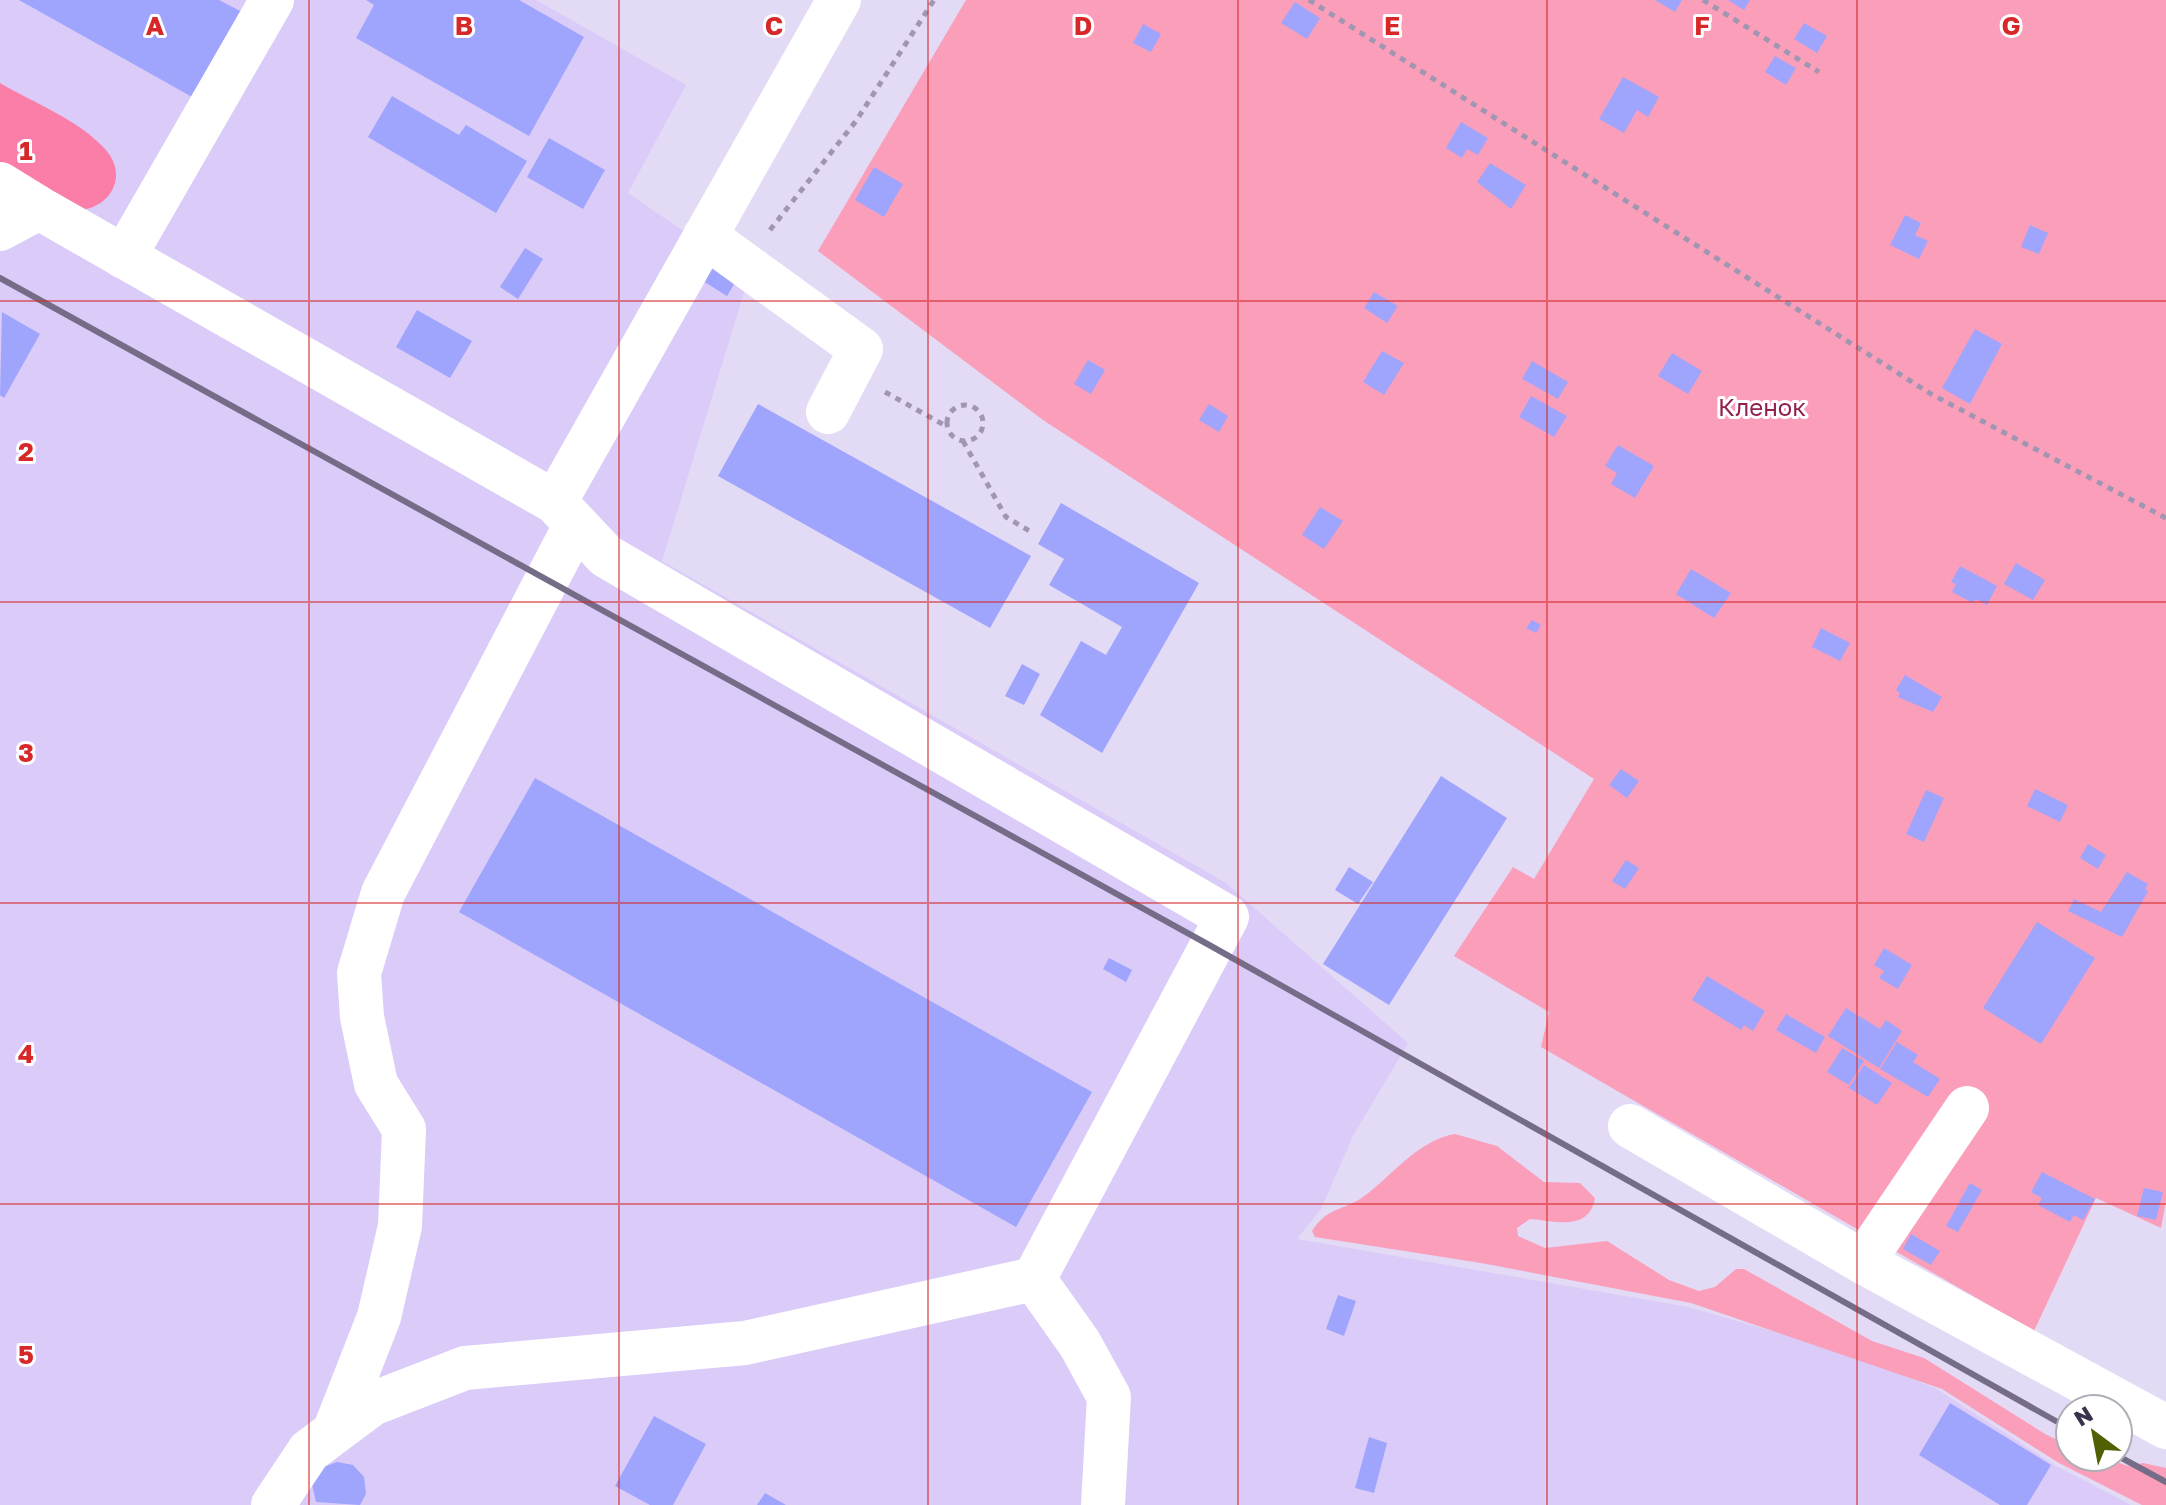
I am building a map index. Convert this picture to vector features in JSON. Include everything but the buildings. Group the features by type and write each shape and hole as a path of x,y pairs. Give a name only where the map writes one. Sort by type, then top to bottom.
{"lane":[{"path":"124,257 272,0"},
{"path":"334,1432 379,1317 401,1212 404,1129 376,1084 362,1017 359,973 383,893 565,513 705,236 834,1"},
{"path":"0,184 565,513 606,556 1227,917 1034,1279 745,1343 465,1368 372,1404 309,1451 273,1505"},
{"path":"0,229 39,208"},
{"path":"705,236 861,349 828,412"},
{"path":"1863,1262 1967,1108"},
{"path":"1630,1126 1863,1262 2166,1427"},
{"path":"1034,1279 1080,1344 1109,1397 1103,1505"}],"path":[{"path":"743,263 856,121 934,0"},
{"path":"1309,0 1931,394 2166,518"},
{"path":"1703,0 1819,72"},
{"path":"849,372 946,426 952,436 963,441 975,439 982,429 979,411 969,405 957,406 949,414 946,426"},
{"path":"963,441 1006,517 1031,532"}],"shaded area":[{"path":"0,0 536,0 686,85 628,193 749,276 662,561 1226,883 1408,1043 1353,1136 1321,1209 1297,1239 1688,1307 1832,1348 1935,1388 2054,1465 2054,1473 2069,1473 2131,1505 0,1505"},
{"path":"0,83 82,129 105,149 116,173 115,185 101,203 78,210 65,208 0,170"}],"green space":[{"name":"Кленок","path":"966,0 2166,0 2166,1201 2161,1228 2096,1198 2034,1331 1541,1047 1549,1012 1454,956 1513,867 1534,879 1594,779 1043,420 818,251"},
{"path":"1455,1134 1497,1146 1544,1182 1580,1183 1595,1198 1592,1209 1578,1220 1530,1219 1517,1228 1518,1236 1545,1248 1607,1241 1669,1280 1699,1291 1715,1287 1736,1269 1744,1269 1872,1341 1924,1358 2054,1438 2054,1460 1942,1389 1691,1303 1481,1263 1315,1237 1312,1231 1329,1213 1363,1197 1417,1151"},
{"path":"2143,1463 2166,1468 2166,1505 2142,1505 2079,1473 2134,1473 2134,1465"}],"railway":[{"path":"0,278 1211,946 2054,1420"},
{"path":"2134,1465 2166,1482"}]}
